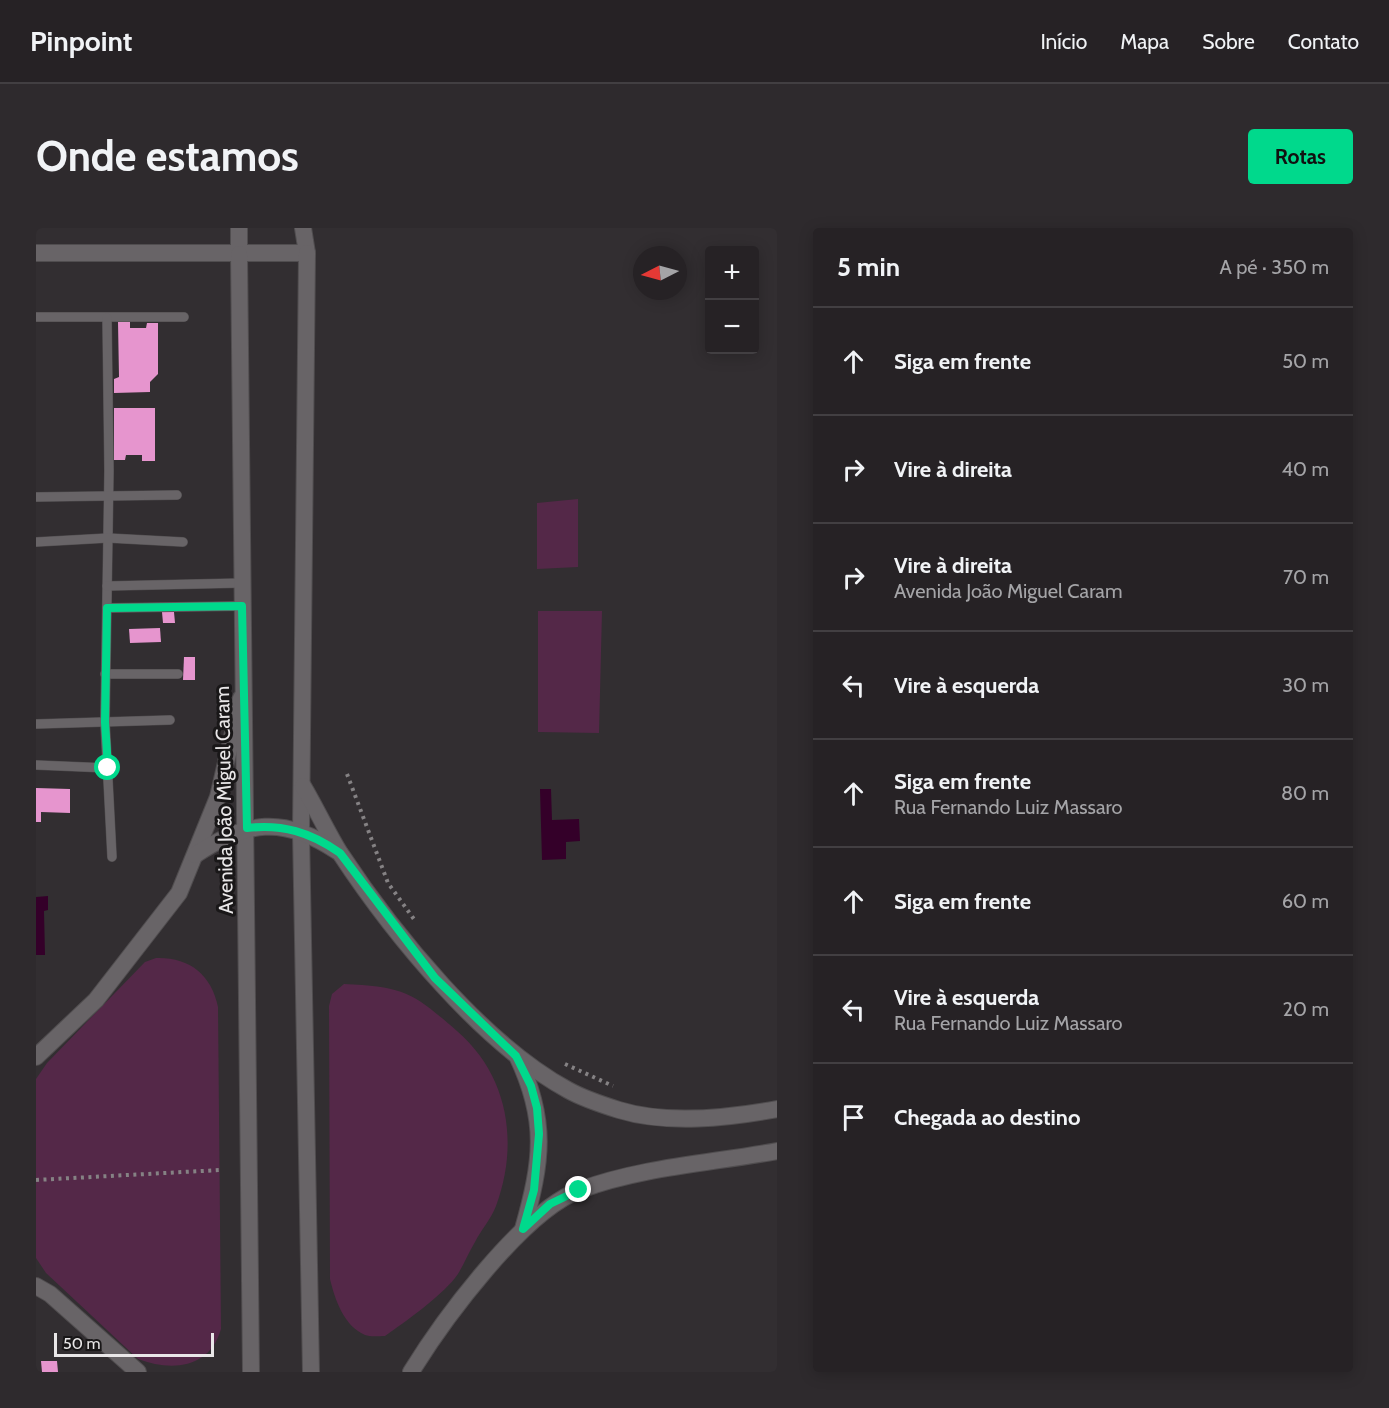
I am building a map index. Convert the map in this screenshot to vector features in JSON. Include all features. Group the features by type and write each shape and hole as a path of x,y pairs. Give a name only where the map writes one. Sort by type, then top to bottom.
{"street":[{"name":"Avenida João Miguel Caram","path":"239,228 251,1372"},
{"path":"303,228 307,253 301,832 311,1372"},
{"path":"36,253 307,253"},
{"path":"36,1057 96,1000 179,893 218,797 243,689"},
{"path":"303,786 340,853 435,978 516,1056 570,1091 621,1111 669,1118 747,1115 777,1109"},
{"path":"195,855 220,839 247,828 282,826 320,840 340,853"},
{"path":"516,1056 531,1086 537,1108 539,1134 534,1190 523,1229"},
{"path":"411,1372 463,1297 523,1229 550,1204 579,1190 622,1178 777,1151"},
{"path":"36,1271 43,1290 138,1372"}],"lane":[{"path":"36,317 184,317"},
{"path":"107,318 108,538 105,722 112,858"},
{"path":"36,496 177,495"},
{"path":"36,542 108,538 183,542"},
{"path":"107,586 242,583"},
{"path":"107,608 242,606"},
{"path":"105,674 178,674"},
{"path":"36,724 170,720"},
{"path":"36,765 108,768"}],"path":[{"path":"347,774 388,883 422,930"},
{"path":"560,1061 621,1089"},
{"path":"36,1180 220,1170"}],"shaded area":[{"path":"578,499 578,567 537,569 537,503"},
{"path":"538,611 602,611 599,733 538,732"},
{"path":"540,789 551,789 552,820 579,819 580,841 566,842 566,859 542,860"},
{"path":"48,896 48,910 44,911 45,955 36,955 36,897"},
{"path":"156,958 179,961 197,970 210,985 218,1007 221,1329 216,1342 208,1352 188,1364 176,1366 138,1359 46,1273 36,1258 36,1079 47,1063 145,962"},
{"path":"344,984 395,990 407,994 429,1008 475,1049 498,1090 505,1112 507,1159 496,1206 455,1278 422,1309 385,1336 365,1335 351,1325 338,1304 330,1279 329,1006 332,994"}],"building":[{"path":"118,322 130,322 130,328 146,328 147,323 158,323 158,374 150,382 150,392 114,393 114,379 119,377"},
{"path":"114,408 155,408 155,461 142,461 142,455 126,455 125,460 114,460"},
{"path":"162,612 174,612 175,623 163,623"},
{"path":"160,628 161,642 130,643 129,629"},
{"path":"184,657 195,657 195,680 183,680"},
{"path":"36,788 70,789 70,813 41,812 41,822 36,822"},
{"path":"41,1361 57,1361 58,1372 42,1372"}],"route":[{"path":"108,768 105,722 107,608 242,606 247,828 282,826 320,840 340,853 435,978 516,1056 531,1086 537,1108 539,1134 534,1190 523,1229 550,1204 579,1190"}]}
